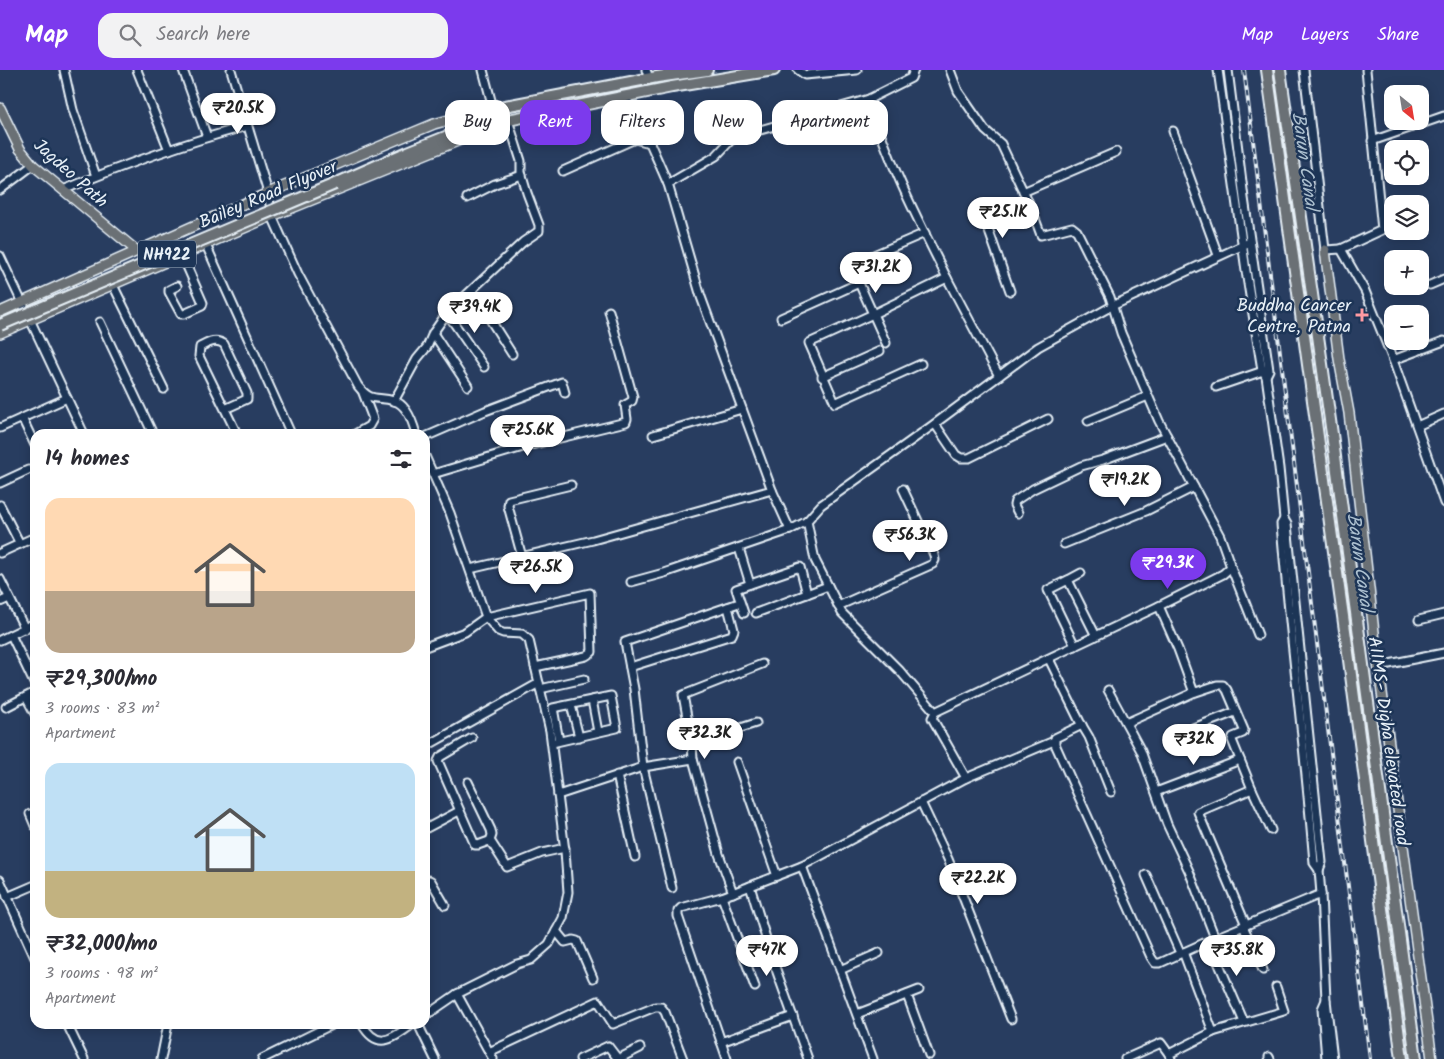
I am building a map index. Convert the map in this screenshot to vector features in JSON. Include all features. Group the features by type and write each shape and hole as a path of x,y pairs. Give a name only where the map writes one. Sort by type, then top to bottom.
{"highway":[{"name":"NH922","path":"510,104 648,74 707,70"},
{"name":"NH922","path":"510,120 627,96 774,70"},
{"name":"AIIMS- Digha elevated road","path":"1267,70 1346,635 1402,1059"},
{"name":"AIIMS- Digha elevated road","path":"1280,70 1332,434 1416,1059"},
{"name":"Bailey Road Flyover","path":"0,325 445,132"},
{"name":"Bailey Road Flyover","path":"0,318 445,137"}],"main road":[{"name":"Jagdeo Path","path":"0,108 20,149 33,165 136,250"},
{"path":"0,312 268,193 445,121"},
{"path":"0,333 272,216 448,145"},
{"path":"165,238 173,259"},
{"path":"1326,250 1339,359 1349,413 1379,666 1432,1059"},
{"path":"123,257 131,276"}],"street":[{"path":"64,70 73,110 96,176"},
{"path":"137,70 169,150"},
{"path":"183,70 206,137"},
{"path":"231,70 268,193 272,216 298,274 358,386 372,398 394,401 402,406 412,420 415,429"},
{"path":"483,70 489,100"},
{"path":"798,70 805,75 857,70"},
{"path":"668,184 716,156 723,150 724,146 739,136 869,99 911,78 914,70"},
{"path":"950,70 958,90 985,130 1001,144 1028,201 1041,235 1072,227 1077,231 1110,297 1121,333 1148,396 1220,536 1258,635"},
{"path":"1218,70 1242,244 1266,372"},
{"path":"1228,70 1280,468 1284,519 1287,524 1311,743 1322,862 1319,870 1326,1000 1333,1059"},
{"path":"1304,70 1326,250 1341,249 1382,230 1366,70"},
{"path":"627,96 628,100"},
{"path":"869,99 878,129 897,175 947,278 999,376"},
{"path":"1372,142 1444,116"},
{"path":"64,190 96,176 206,137 247,126"},
{"path":"394,401 417,359 427,347 447,313 523,242 539,231 540,227 526,193 520,159 510,126"},
{"path":"1173,131 1218,255"},
{"path":"564,171 622,145"},
{"path":"651,145 668,184 701,297 772,490 790,530"},
{"path":"1023,192 1116,152"},
{"path":"0,190 33,165"},
{"path":"468,198 496,184 522,175"},
{"path":"1010,291 985,220 1028,201"},
{"path":"886,343 859,283 855,263 925,233"},
{"path":"631,582 739,548 807,522 822,504 935,424 1038,347 1112,306 1218,255 1250,242"},
{"path":"206,245 288,429"},
{"path":"1341,249 1365,291 1393,360 1444,504"},
{"path":"177,286 169,290 169,292 181,314 202,306 203,303 182,255"},
{"path":"0,256 82,429"},
{"path":"921,364 835,403 809,344 947,278"},
{"path":"1430,285 1444,278"},
{"path":"781,318 859,283"},
{"path":"113,284 164,388"},
{"path":"472,291 512,354"},
{"path":"433,474 523,447 627,421 625,405 632,401 633,398 609,310"},
{"path":"447,313 484,367"},
{"path":"100,322 151,429"},
{"path":"434,333 468,386"},
{"path":"224,409 247,398 247,393 224,344 219,340 200,347 199,356 224,409 234,429"},
{"path":"1393,360 1444,341"},
{"path":"822,377 880,351"},
{"path":"1216,387 1266,372"},
{"path":"430,434 562,382 565,393"},
{"path":"363,392 373,419 369,426 364,429"},
{"path":"1088,421 1148,396"},
{"path":"0,428 68,398"},
{"path":"653,434 742,409"},
{"path":"1416,426 1444,414"},
{"path":"22,418 30,435"},
{"path":"935,424 956,455 963,459 969,458 1048,419"},
{"path":"1018,513 1014,505 1015,501 1033,489 1081,466 1103,460 1167,436"},
{"path":"430,467 450,514 486,617 498,631 510,635 522,634 527,637 556,742"},
{"path":"0,483 28,470"},
{"path":"522,557 508,506 509,500 571,485"},
{"path":"1064,544 1146,511 1194,487"},
{"path":"838,606 934,564 934,555 903,489"},
{"path":"470,570 593,540 772,490"},
{"path":"0,505 20,544"},
{"path":"807,522 815,560 842,613 900,671 935,712"},
{"path":"0,554 30,539"},
{"path":"739,548 750,584"},
{"path":"744,613 736,589 800,567 807,594"},
{"path":"966,778 932,718 935,712 1159,606 1223,574 1231,567"},
{"path":"1075,646 1048,590 1081,573"},
{"path":"0,579 24,629"},
{"path":"1068,580 1096,636"},
{"path":"756,613 828,586"},
{"path":"430,645 465,632 486,617 590,593 592,652 586,656 535,666"},
{"path":"0,602 9,598"},
{"path":"630,667 732,635 734,632 732,606 625,642 643,767 672,888"},
{"path":"1159,606 1194,692"},
{"path":"1419,620 1444,614"},
{"path":"0,640 30,626"},
{"path":"11,635 30,675"},
{"path":"1379,666 1444,653"},
{"path":"1049,658 1089,737 1111,792"},
{"path":"733,893 719,854 693,759 683,695 762,664"},
{"path":"430,744 540,686 584,679"},
{"path":"1126,723 1194,692 1223,685 1227,690 1244,732 1233,739 1252,789 1271,830"},
{"path":"1108,690 1141,751 1170,832 1188,872 1244,1022"},
{"path":"6,707 30,695"},
{"path":"430,1013 457,994 517,964 531,960 549,944 563,918 568,892 565,848 558,795 553,708 610,696 617,728 556,742"},
{"path":"26,697 30,705"},
{"path":"592,700 598,732"},
{"path":"571,704 578,736"},
{"path":"1167,738 1235,712"},
{"path":"692,744 756,723"},
{"path":"727,1059 678,911 681,908 722,897 802,866 966,778 1054,742 1057,737 1082,725"},
{"path":"468,782 492,835 490,841 478,846 475,845 459,811 438,760 472,738"},
{"path":"1054,742 1152,960 1157,964 1321,894"},
{"path":"558,795 643,767 693,759"},
{"path":"1156,792 1240,760"},
{"path":"737,762 777,876"},
{"path":"617,775 635,857"},
{"path":"1252,789 1198,812 1263,970"},
{"path":"922,802 951,867 1011,1019"},
{"path":"430,826 459,811"},
{"path":"490,841 507,867 542,853 565,848"},
{"path":"802,866 873,1059"},
{"path":"1146,875 1182,952 1213,1032"},
{"path":"0,880 30,947"},
{"path":"430,880 446,905"},
{"path":"750,886 808,1059"},
{"path":"7,897 30,887"},
{"path":"722,897 755,987"},
{"path":"556,931 565,942 575,940 578,942 594,978"},
{"path":"840,970 879,952"},
{"path":"1125,1059 1161,1043 1170,1057 1213,1032 1284,1011 1276,987"},
{"path":"857,1014 918,990"},
{"path":"457,994 493,1059"},
{"path":"907,995 929,1054"},
{"path":"1326,1000 1322,1009 1326,1059"},
{"path":"489,1052 598,1001 614,1024 655,1006 661,1007 665,1012 683,1059"},
{"path":"721,1042 793,1016"},
{"path":"69,1029 84,1059"},
{"path":"161,1059 167,1029"},
{"path":"262,1059 323,1029"},
{"path":"365,1029 374,1038 384,1041 393,1038 406,1029"},
{"path":"421,1029 436,1059"},
{"path":"580,1059 608,1046 618,1059 640,1048"},
{"path":"278,1051 281,1059"}],"railway":[{"path":"1244,70 1370,1059"}],"place":[{"name":"Buddha Cancer Centre, Patna","path":"1362,315"}],"water label":[{"name":"Barun Canal","path":"1306,161"},
{"name":"Barun Canal","path":"1361,562"}]}
